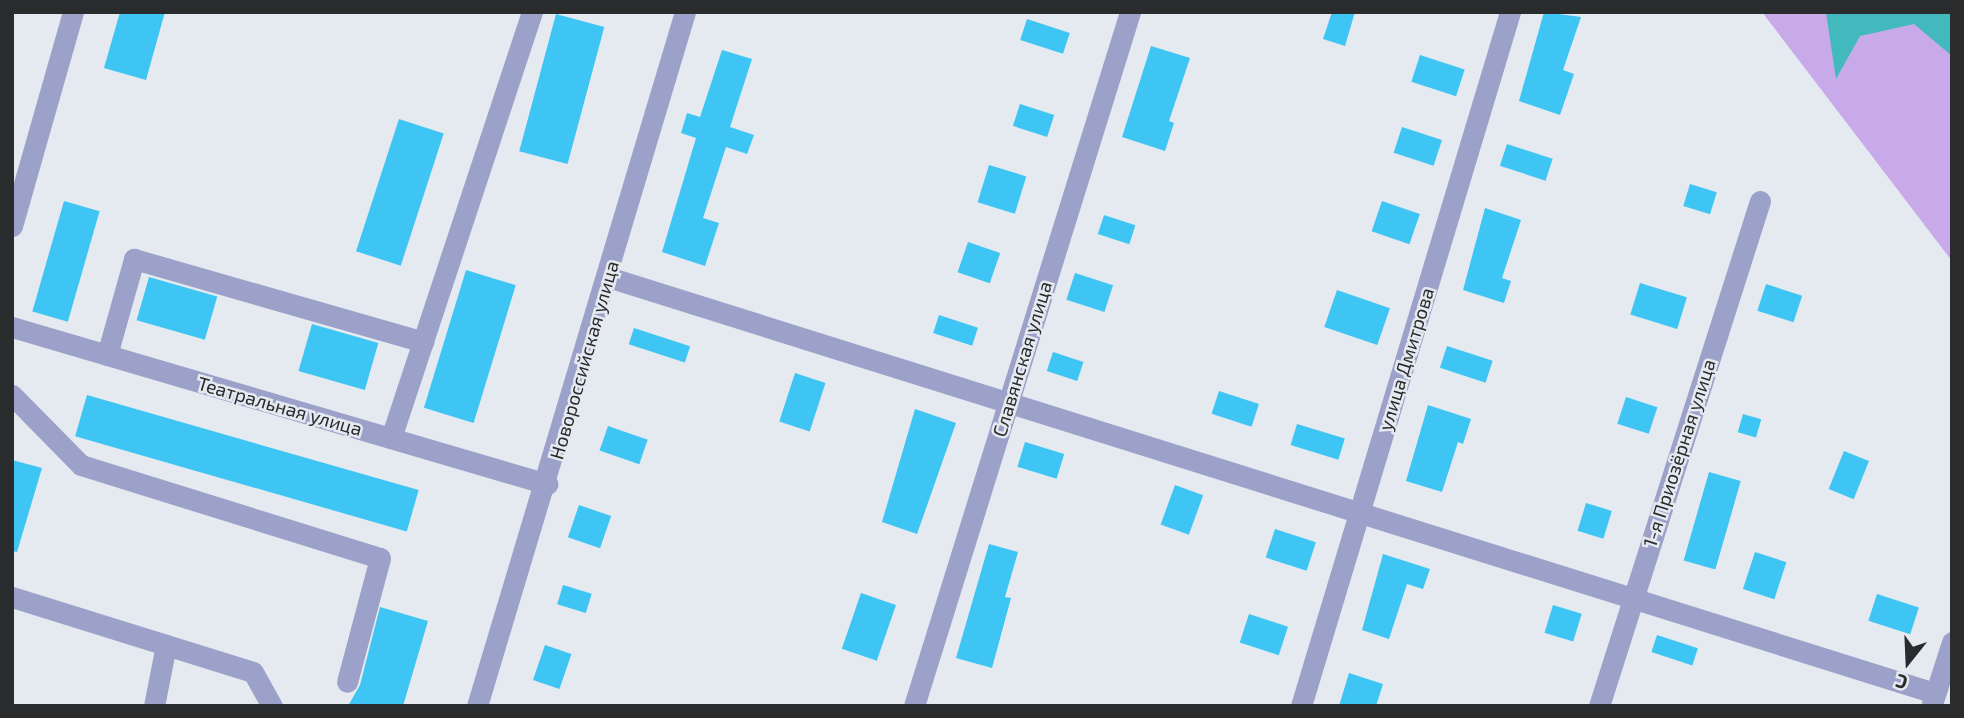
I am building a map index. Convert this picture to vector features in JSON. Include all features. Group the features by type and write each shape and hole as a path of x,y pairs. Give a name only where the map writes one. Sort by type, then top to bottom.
{"street":[{"path":"13,218 73,12"},
{"path":"391,438 532,12"},
{"name":"Новороссийская улица","path":"477,706 547,484 685,12"},
{"name":"Славянская улица","path":"914,706 1130,12"},
{"name":"улица Дмитрова","path":"1301,706 1503,14"},
{"name":"1-я Приозёрная улица","path":"1599,706 1760,201"},
{"path":"107,355 134,260 423,342"},
{"path":"608,277 1633,598 1933,699 1952,642"},
{"name":"Театральная улица","path":"12,327 547,484"},
{"path":"12,395 81,465 380,558 347,682"},
{"path":"12,597 253,672 272,706"},
{"path":"153,706 166,645"}],"shaded area":[{"path":"1762,12 1952,12 1952,261"}],"water":[{"path":"1826,12 1952,12 1952,56 1914,24 1860,36 1836,79"}],"building":[{"path":"120,12 165,12 146,80 104,68"},
{"path":"1332,12 1355,12 1345,46 1323,39"},
{"path":"1544,12 1581,17 1563,70 1574,74 1560,115 1519,101"},
{"path":"556,14 604,27 568,164 519,151"},
{"path":"1027,19 1070,33 1063,54 1020,40"},
{"path":"1151,46 1190,58 1169,121 1174,123 1165,151 1122,137"},
{"path":"722,50 752,59 730,127 754,135 747,154 726,147 703,218 719,223 705,266 662,252 696,138 681,133 687,113 700,117"},
{"path":"1420,55 1465,70 1456,96 1411,82"},
{"path":"1020,104 1054,115 1047,137 1013,126"},
{"path":"399,119 444,134 401,266 356,251"},
{"path":"1402,127 1442,140 1434,166 1394,153"},
{"path":"1507,144 1553,159 1546,181 1500,166"},
{"path":"989,165 1026,176 1015,214 978,202"},
{"path":"1690,184 1717,192 1710,214 1683,206"},
{"path":"64,201 100,211 68,322 32,312"},
{"path":"1382,201 1420,214 1409,244 1372,231"},
{"path":"1485,208 1521,220 1502,278 1511,281 1504,303 1463,290"},
{"path":"1104,215 1135,225 1129,244 1098,234"},
{"path":"968,242 1000,253 990,283 958,272"},
{"path":"466,270 516,285 474,423 424,408"},
{"path":"1075,273 1113,285 1104,312 1066,300"},
{"path":"149,277 217,297 205,340 137,320"},
{"path":"1640,283 1687,297 1677,329 1630,315"},
{"path":"1766,284 1802,296 1793,322 1757,311"},
{"path":"1337,290 1390,308 1377,345 1324,327"},
{"path":"939,315 978,328 972,346 933,333"},
{"path":"312,324 378,343 365,390 298,371"},
{"path":"634,328 690,346 685,362 629,344"},
{"path":"1447,346 1493,361 1486,383 1440,368"},
{"path":"1053,352 1083,362 1077,381 1047,371"},
{"path":"795,373 825,383 810,431 779,422"},
{"path":"1219,391 1259,404 1252,427 1212,414"},
{"path":"87,395 419,490 407,531 75,436"},
{"path":"1626,397 1657,407 1649,434 1617,424"},
{"path":"1428,405 1471,419 1463,444 1458,442 1442,492 1406,481"},
{"path":"915,409 956,423 917,534 882,522"},
{"path":"1743,414 1761,419 1756,438 1738,432"},
{"path":"1297,424 1345,439 1338,460 1291,445"},
{"path":"608,426 648,440 639,464 600,451"},
{"path":"1025,442 1064,454 1057,479 1017,467"},
{"path":"1844,451 1869,461 1854,499 1829,489"},
{"path":"12,460 42,468 17,552 12,551"},
{"path":"1709,472 1741,481 1715,570 1684,560"},
{"path":"1175,485 1203,495 1189,535 1161,524"},
{"path":"1586,503 1612,511 1603,539 1578,531"},
{"path":"579,505 611,516 600,548 568,537"},
{"path":"1275,529 1316,542 1307,571 1266,558"},
{"path":"989,544 1018,552 1005,597 1011,598 992,668 956,658"},
{"path":"1755,552 1786,562 1774,599 1743,589"},
{"path":"1383,554 1430,569 1423,589 1407,584 1389,639 1362,630"},
{"path":"563,585 592,594 586,613 557,604"},
{"path":"861,593 896,605 877,661 842,649"},
{"path":"1877,594 1919,608 1910,634 1868,621"},
{"path":"1553,605 1582,614 1573,642 1545,633"},
{"path":"380,607 428,621 403,706 348,706 360,685"},
{"path":"1249,614 1288,627 1279,655 1240,643"},
{"path":"1657,635 1698,648 1692,665 1651,652"},
{"path":"545,645 571,654 559,689 533,680"},
{"path":"1349,673 1383,684 1376,706 1339,706"}]}
